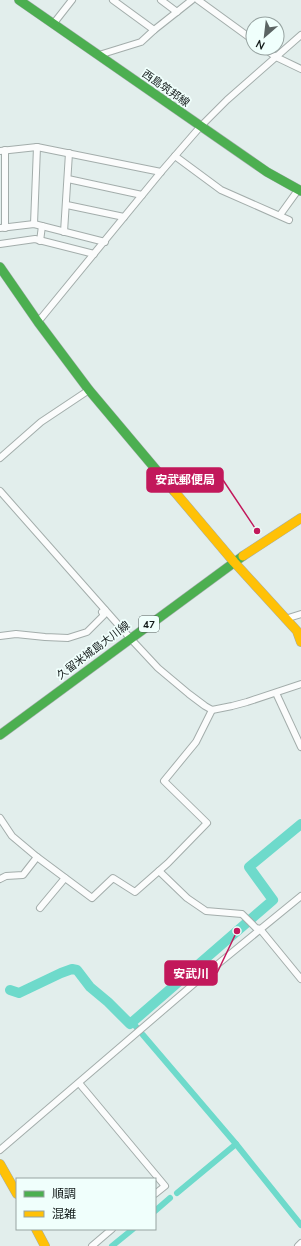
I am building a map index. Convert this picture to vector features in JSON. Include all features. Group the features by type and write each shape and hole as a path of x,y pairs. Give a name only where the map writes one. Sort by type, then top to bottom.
{"main road":[{"name":"西島筑邦線","path":"19,0 54,23 200,127 267,172 300,190"},
{"path":"1,269 38,322 89,390 234,562 297,631 301,642"},
{"name":"久留米城島大川線","path":"0,735 234,562 301,518"},
{"path":"0,1164 16,1192"},
{"path":"37,1230 45,1246"}],"street":[{"path":"54,23 72,0"},
{"path":"113,0 154,30"},
{"path":"161,0 177,12"},
{"path":"99,56 141,42 192,0"},
{"path":"198,0 245,34"},
{"path":"38,322 161,172 200,127 301,35"},
{"path":"276,57 301,68"},
{"path":"104,242 34,224 2,228 2,151 37,147 161,172"},
{"path":"34,224 37,147"},
{"path":"64,232 67,206 69,153"},
{"path":"175,156 221,190 289,220"},
{"path":"68,179 142,195"},
{"path":"280,215 300,190"},
{"path":"67,206 124,217"},
{"path":"40,240 42,226"},
{"path":"0,244 40,240 94,254"},
{"path":"0,458 41,422 89,390"},
{"path":"0,491 158,668 189,694 212,710 247,702 301,684"},
{"path":"0,636 16,634 68,638 87,632 104,615 102,612 105,610"},
{"path":"285,619 301,614"},
{"path":"276,692 301,747"},
{"path":"0,818 12,836 37,857 92,898 113,878 134,892 159,871 207,823 164,781 196,742 212,710"},
{"path":"0,879 6,876 23,875 37,857"},
{"path":"159,871 186,898 206,911 242,914 258,928 301,979"},
{"path":"40,908 65,878"},
{"path":"0,1150 258,928 301,896"},
{"path":"79,1083 164,1186 156,1193"},
{"path":"92,1246 111,1230"},
{"path":"298,1246 301,1243"}],"waterway":[{"path":"10,990 19,993 61,973 72,969 77,970 90,987 108,1002 130,1024 273,900 249,867 301,824"},
{"path":"132,1022 138,1029"},
{"path":"143,1035 236,1144 301,1225"},
{"path":"177,1193 236,1144"},
{"path":"156,1210 170,1198"},
{"path":"112,1246 132,1230"}],"traffic: fast":[{"path":"19,0 267,172 301,191"},
{"path":"0,267 38,322 89,390 174,491"},
{"path":"0,735 243,556"}],"traffic: slow":[{"path":"174,491 234,562 297,631 301,642"},
{"path":"243,556 301,518"},
{"path":"0,1164 16,1192"},
{"path":"37,1230 45,1246"}],"place":[{"name":"安武郵便局","path":"257,531"},
{"name":"安武川","path":"237,931"}]}
